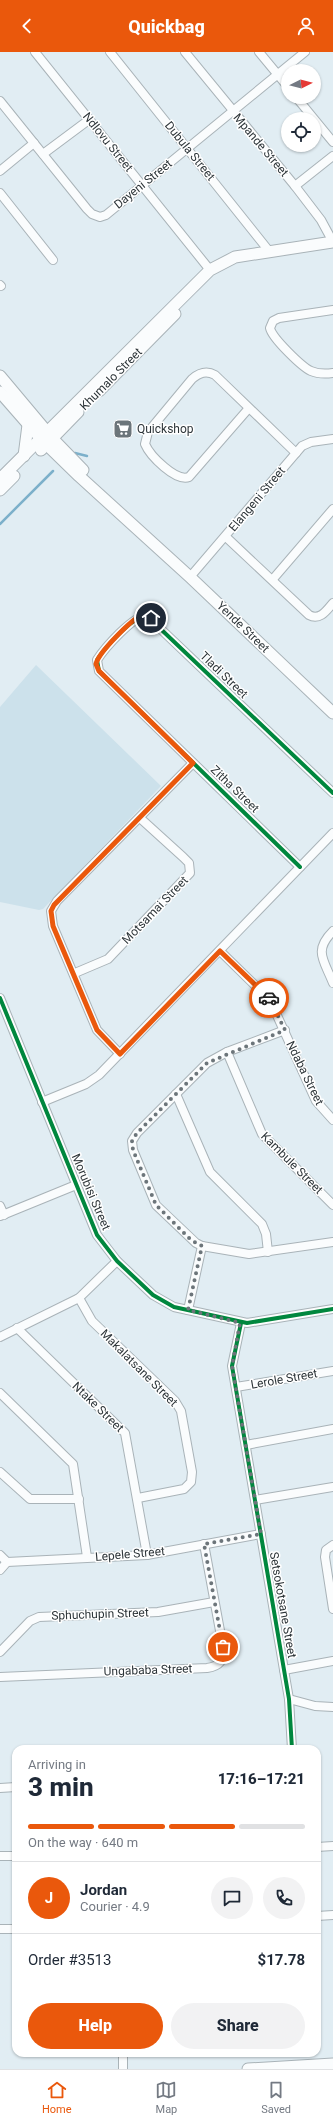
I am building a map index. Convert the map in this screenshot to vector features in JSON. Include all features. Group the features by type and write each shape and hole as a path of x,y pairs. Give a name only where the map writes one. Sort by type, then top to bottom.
{"street":[{"name":"Ndlovu Street","path":"35,52 214,268"},
{"name":"Dubula Street","path":"110,52 269,251"},
{"name":"Mpande Street","path":"185,52 295,186 320,220 333,242"},
{"path":"259,52 281,79"},
{"name":"Dayeni Street","path":"0,101 87,209 96,217 106,215 305,52"},
{"path":"302,104 333,142"},
{"path":"43,154 90,119"},
{"path":"0,171 34,143"},
{"path":"295,186 333,156"},
{"path":"0,193 53,260"},
{"name":"Khumalo Street","path":"0,490 93,386 214,268 235,256 333,242"},
{"name":"Khumalo Street","path":"0,479 107,383 214,276 214,268"},
{"path":"333,310 279,318 274,321 270,328 275,338 310,371 320,374 333,373"},
{"path":"249,408 189,477 182,478 175,476 150,452 145,444 148,432 192,379 200,373 211,373 215,375 296,453"},
{"name":"Yende Street","path":"0,376 47,438"},
{"path":"93,386 107,383"},
{"name":"Yende Street","path":"0,392 28,425 47,438 150,536 153,542 333,713"},
{"path":"24,456 28,437 28,425"},
{"name":"Elangeni Street","path":"190,577 226,537 296,453 306,444 333,439"},
{"path":"273,579 333,509"},
{"path":"226,537 273,579 312,617 322,615 333,603"},
{"name":"Tladi Street","path":"100,656 134,620 142,615 147,616 333,793"},
{"name":"Zitha Street","path":"100,656 96,664 99,671 300,866"},
{"path":"120,1054 97,1030 75,973 53,926 52,908 193,763"},
{"name":"Motsamai Street","path":"75,973 108,959 190,873 189,863 140,818"},
{"path":"42,1102 94,1080 333,833"},
{"path":"333,931 324,939 321,947 323,958 333,983"},
{"name":"Ndaba Street","path":"220,951 270,1000 285,1030 316,1101 333,1120"},
{"name":"Morubisi Street","path":"0,998 76,1185 98,1235 117,1261 160,1300 174,1307 240,1323 333,1309"},
{"path":"285,1030 227,1052 207,1063 137,1133 132,1141 133,1150 159,1210 191,1240 202,1246 240,1254 268,1252 333,1242"},
{"name":"Kambule Street","path":"227,1052 262,1134 333,1205"},
{"path":"176,1094 210,1172 262,1224 266,1234 268,1252"},
{"path":"0,1206 2,1215 76,1185"},
{"path":"188,1310 202,1246"},
{"path":"0,1336 79,1298 117,1261"},
{"name":"Makalatsane Street","path":"79,1298 92,1321 175,1401 181,1411 192,1472 191,1482 184,1489 138,1498"},
{"name":"Setsokotsane Street","path":"240,1323 233,1360 236,1387 289,1698 292,1745"},
{"name":"Ntake Street","path":"17,1328 125,1433 148,1555"},
{"name":"Lerole Street","path":"236,1387 333,1371"},
{"path":"0,1393 70,1461 74,1468 87,1557"},
{"path":"246,1445 333,1429"},
{"path":"0,1472 30,1499 79,1499"},
{"path":"255,1500 333,1487"},
{"name":"Lepele Street","path":"8,1562 148,1555 261,1534"},
{"name":"Ungababa Street","path":"0,1677 214,1667 221,1662 224,1654 204,1544"},
{"path":"333,1545 326,1550 325,1557 333,1605"},
{"path":"0,1555 8,1562 0,1570"},
{"name":"Sphuchupin Street","path":"0,1652 30,1621 39,1617 158,1612 214,1602"},
{"path":"284,1670 333,1662"},
{"path":"289,1698 315,1706 333,1708"},
{"path":"0,1788 12,1787"},
{"path":"321,1846 333,1846"},
{"path":"0,1856 12,1856"},
{"path":"321,1916 333,1915"},
{"path":"0,1929 12,1929"},
{"path":"123,2057 123,2069"},
{"path":"248,2069 296,2068 333,2064"}],"shaded area":[{"path":"36,665 161,786 43,909 39,910 0,902 0,707"}],"waterway":[{"path":"72,455 75,453 87,456"},
{"path":"0,524 53,471"}],"cycle path":[{"path":"300,867 99,671 97,660 112,641 127,626 135,620 147,616 333,793"},
{"path":"0,998 97,1235 117,1261 153,1295 174,1307 247,1323 333,1309"},
{"path":"241,1323 232,1366 289,1699 292,1745"}],"way so far":[{"path":"223,1647 204,1544 261,1534 232,1366 235,1343 240,1323 188,1310 202,1246 191,1240 159,1210 135,1156 132,1141 137,1133 211,1060 227,1052 285,1030 274,1005 269,998"}],"place":[{"name":"Quickshop","path":"123,429"}],"route":[{"path":"151,618 142,615 134,620 100,656 96,664 99,671 193,763 54,905 51,911 53,926 75,973 97,1030 100,1035 120,1054 220,951 269,998"}]}
